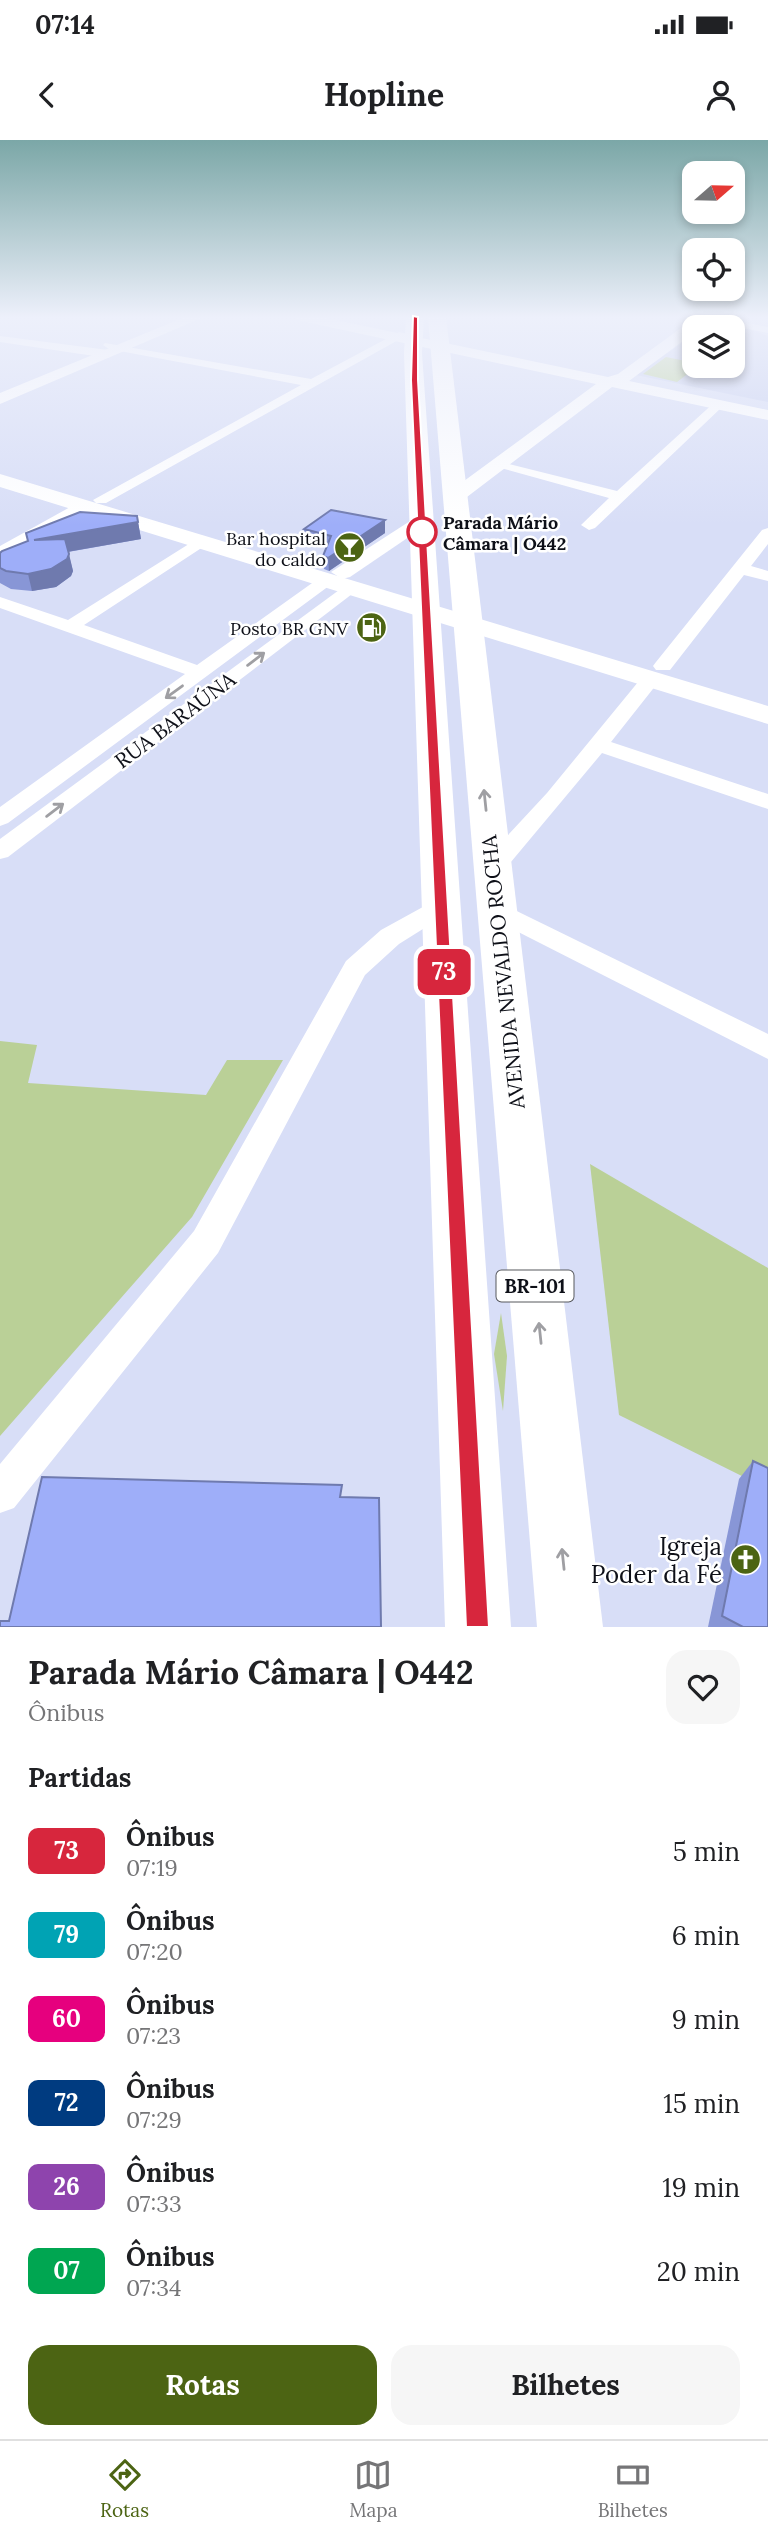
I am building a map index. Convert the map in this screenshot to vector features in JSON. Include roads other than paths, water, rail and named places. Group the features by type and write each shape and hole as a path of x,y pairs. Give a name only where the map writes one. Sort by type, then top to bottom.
{"highway":[{"path":"409,386 421,520 478,1627"},
{"name":"AVENIDA NEVALDO ROCHA","path":"444,386 570,1627"}],"main road":[{"path":"0,468 200,542 425,603 657,673 768,715"},
{"path":"0,480 91,503 340,580"},
{"path":"657,673 768,698"}],"street":[{"path":"0,399 26,386"},
{"path":"0,553 305,386"},
{"path":"456,496 602,386"},
{"path":"647,386 768,415"},
{"path":"656,386 768,408"},
{"path":"589,525 717,404"},
{"path":"497,465 620,496"},
{"name":"RUA BARAÚNA","path":"0,818 200,673 340,580 421,520"},
{"path":"768,533 599,745 494,889 768,1047"},
{"path":"69,627 200,542"},
{"path":"741,569 768,576"},
{"name":"RUA BARAÚNA","path":"0,851 122,760 340,580"},
{"path":"0,601 200,673"},
{"path":"599,745 768,802"},
{"path":"95,749 122,760"},
{"path":"0,1494 206,1242 355,968 390,937 441,906"}],"place":[{"name":"Parada Mário Câmara | O442","path":"422,532"},
{"name":"Bar hospital do caldo","path":"349,548"},
{"name":"Posto BR GNV","path":"371,628"},
{"name":"Igreja Poder da Fé","path":"745,1560"}]}
